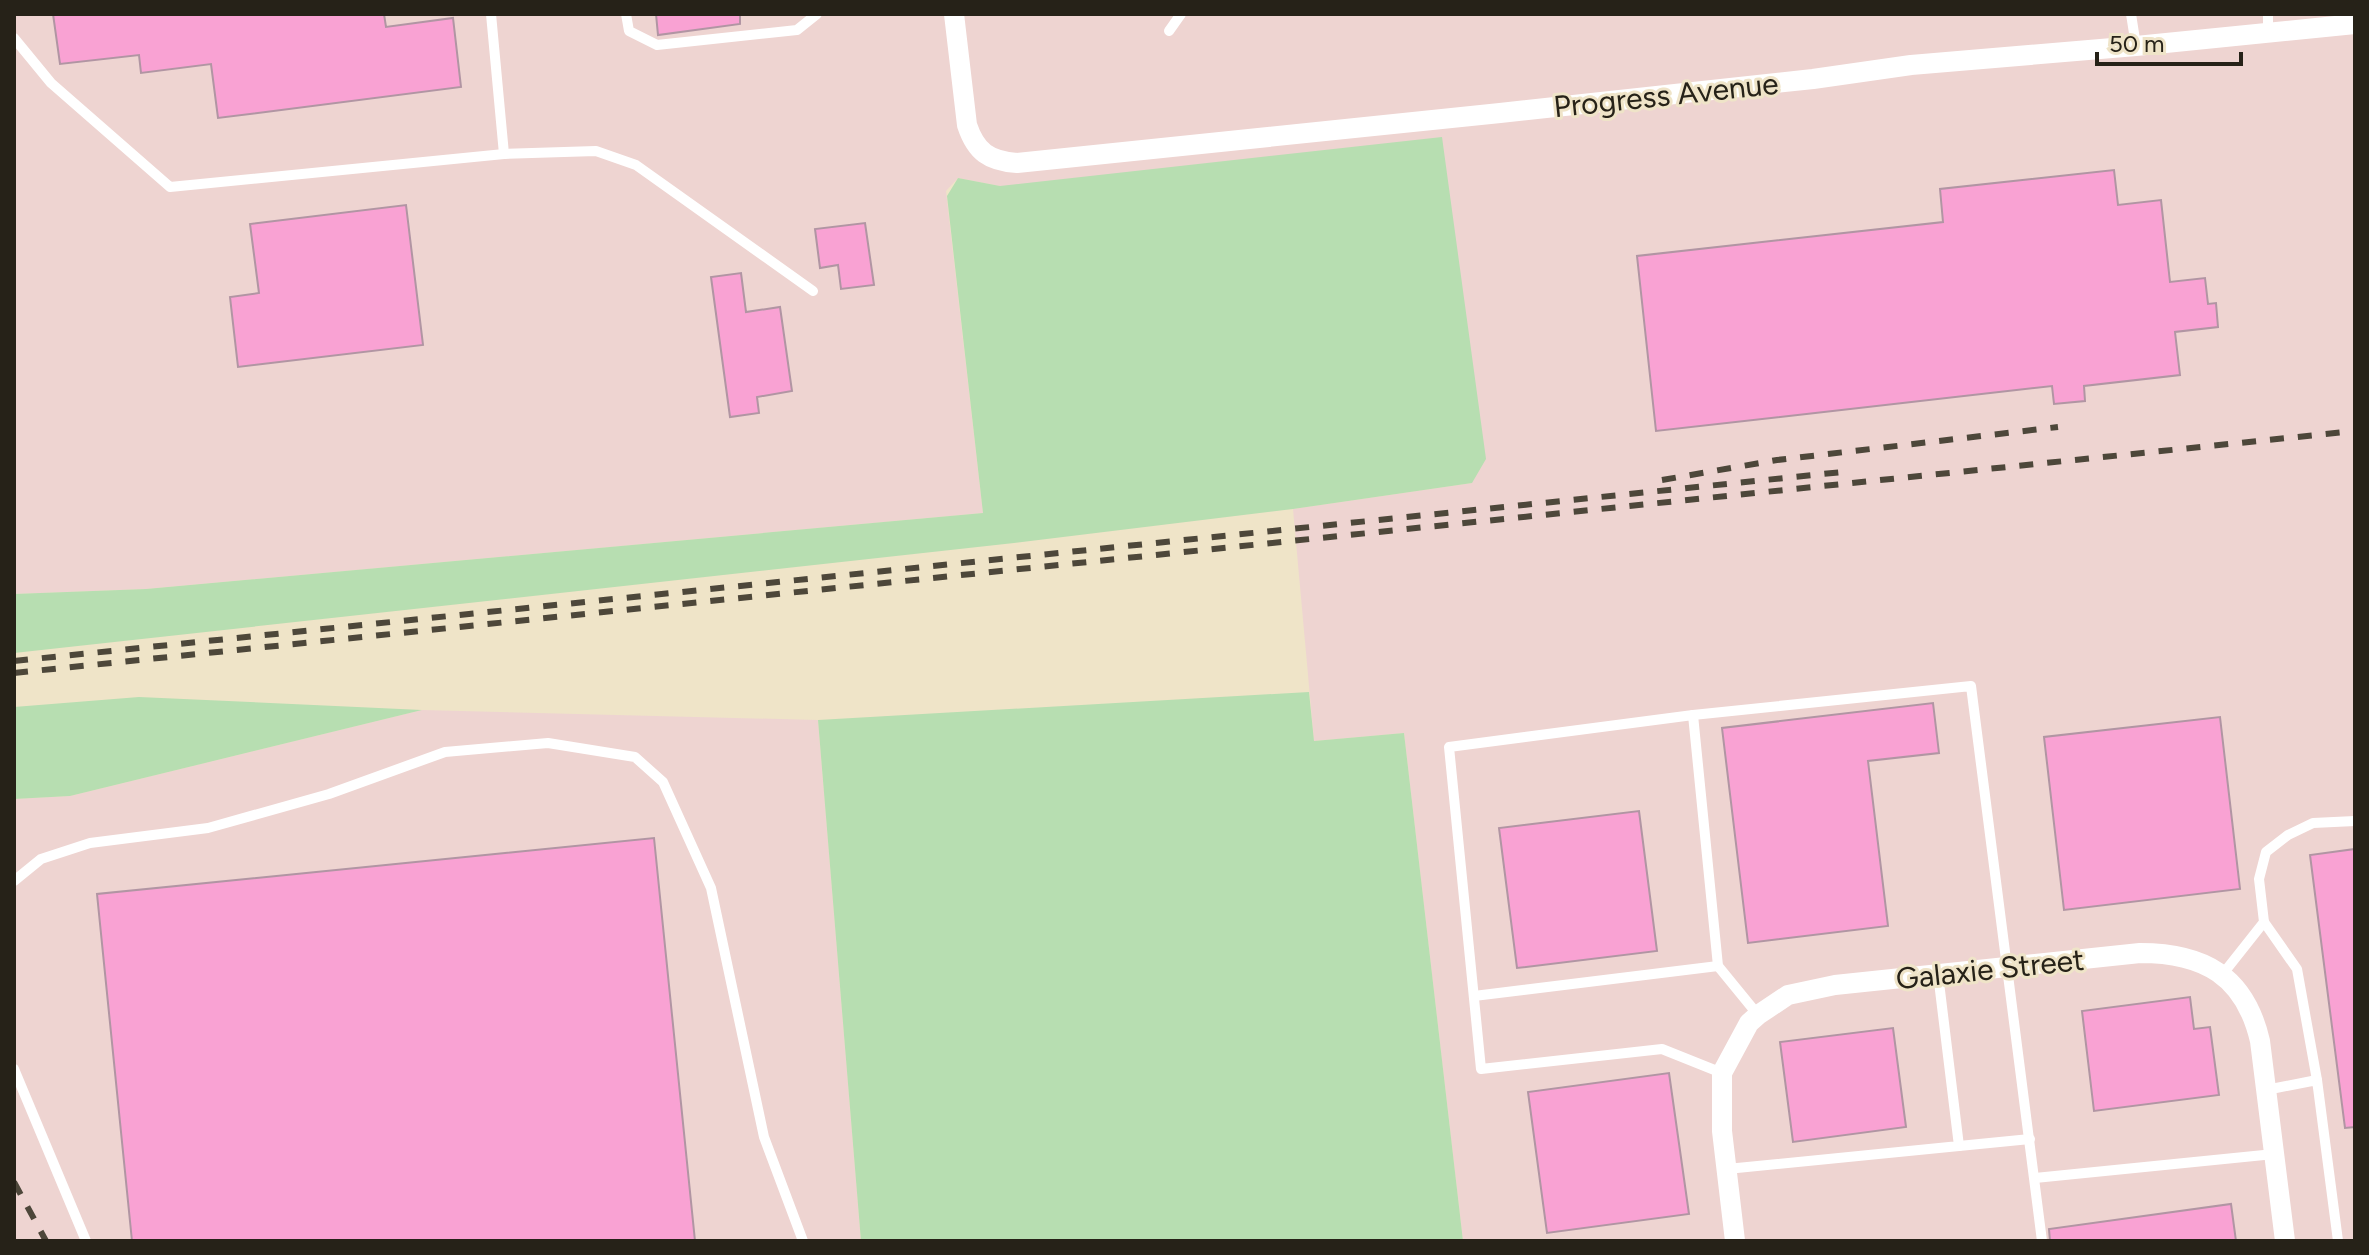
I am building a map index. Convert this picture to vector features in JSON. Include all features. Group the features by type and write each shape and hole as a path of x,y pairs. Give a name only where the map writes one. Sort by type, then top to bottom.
{"street":[{"name":"Progress Avenue","path":"954,14 967,125 972,139 997,161 1017,163 1813,79 1911,65 2136,46 2268,23 2355,24"},
{"name":"Galaxie Street","path":"1753,1019 1788,995 1835,985 2140,953 2165,953 2191,958 2228,980"},
{"path":"2228,980 2251,1011 2257,1026 2285,1241"},
{"path":"1735,1241 1722,1131 1722,1073 1753,1019"}],"lane":[{"path":"491,14 504,154"},
{"path":"626,14 629,31 657,45 797,30 817,14"},
{"path":"1169,31 1181,14"},
{"path":"2131,14 2136,46"},
{"path":"14,38 51,83 170,187 504,154 596,151 636,165 813,291"},
{"path":"1722,1073 1662,1049 1481,1069 1449,747 1693,715 1971,686 2042,1241"},
{"path":"1693,715 1718,966 1753,1019"},
{"path":"14,881 41,859 90,843 208,828 329,794 445,752 548,743 635,757 663,782 711,888 764,1137 803,1241"},
{"path":"2338,1241 2317,1080 2297,969 2264,922 2259,879 2266,852 2288,835 2313,823 2355,821"},
{"path":"2228,980 2264,922"},
{"path":"1474,996 1718,966"},
{"path":"1938,974 1959,1146"},
{"path":"14,1069 86,1241"},
{"path":"2266,1090 2317,1080"},
{"path":"1727,1169 2030,1139"},
{"path":"2035,1178 2274,1154"}],"shaded area":[{"path":"14,14 2355,14 2355,1241 1463,1241 1404,733 1314,741 1293,509 1472,483 1000,186 958,178 946,191 983,513 146,589 14,594"},
{"path":"422,710 818,720 861,1241 14,1241 14,799 70,796"}],"green space":[{"path":"1442,137 1486,459 1472,483 1293,509 1014,543 14,653 14,594 146,589 983,513 947,196 958,178 1000,186"},
{"path":"1309,692 1314,741 1404,733 1463,1241 861,1241 818,720"},
{"path":"139,697 422,710 70,796 14,799 14,707"}],"building":[{"path":"53,14 384,14 386,27 453,18 461,87 218,118 211,64 141,73 139,55 60,64"},
{"path":"656,14 740,14 740,24 658,35"},
{"path":"2114,170 2118,205 2161,200 2170,282 2205,278 2208,304 2216,303 2218,327 2175,332 2180,375 2084,386 2085,401 2054,404 2052,386 1656,431 1637,256 1943,222 1940,189"},
{"path":"406,205 423,345 238,367 230,297 259,293 250,224"},
{"path":"865,223 874,285 841,289 838,265 820,268 815,229"},
{"path":"741,273 746,312 780,307 792,391 757,397 759,413 730,417 711,277"},
{"path":"1933,703 1939,753 1868,761 1888,926 1748,943 1722,728"},
{"path":"2220,717 2240,889 2064,910 2044,737"},
{"path":"1639,811 1657,951 1517,968 1499,828"},
{"path":"654,838 695,1241 132,1241 97,894"},
{"path":"2355,849 2355,1127 2345,1128 2310,855"},
{"path":"2190,997 2194,1029 2210,1027 2219,1095 2094,1111 2082,1011"},
{"path":"1893,1028 1906,1127 1793,1142 1780,1042"},
{"path":"1669,1073 1689,1214 1547,1233 1528,1092"},
{"path":"2231,1204 2236,1241 2050,1241 2049,1229"}],"railway":[{"path":"1662,480 1777,460 2058,427"},
{"path":"14,673 2355,431"},
{"path":"14,661 1852,471"},
{"path":"14,1182 46,1241"}]}
